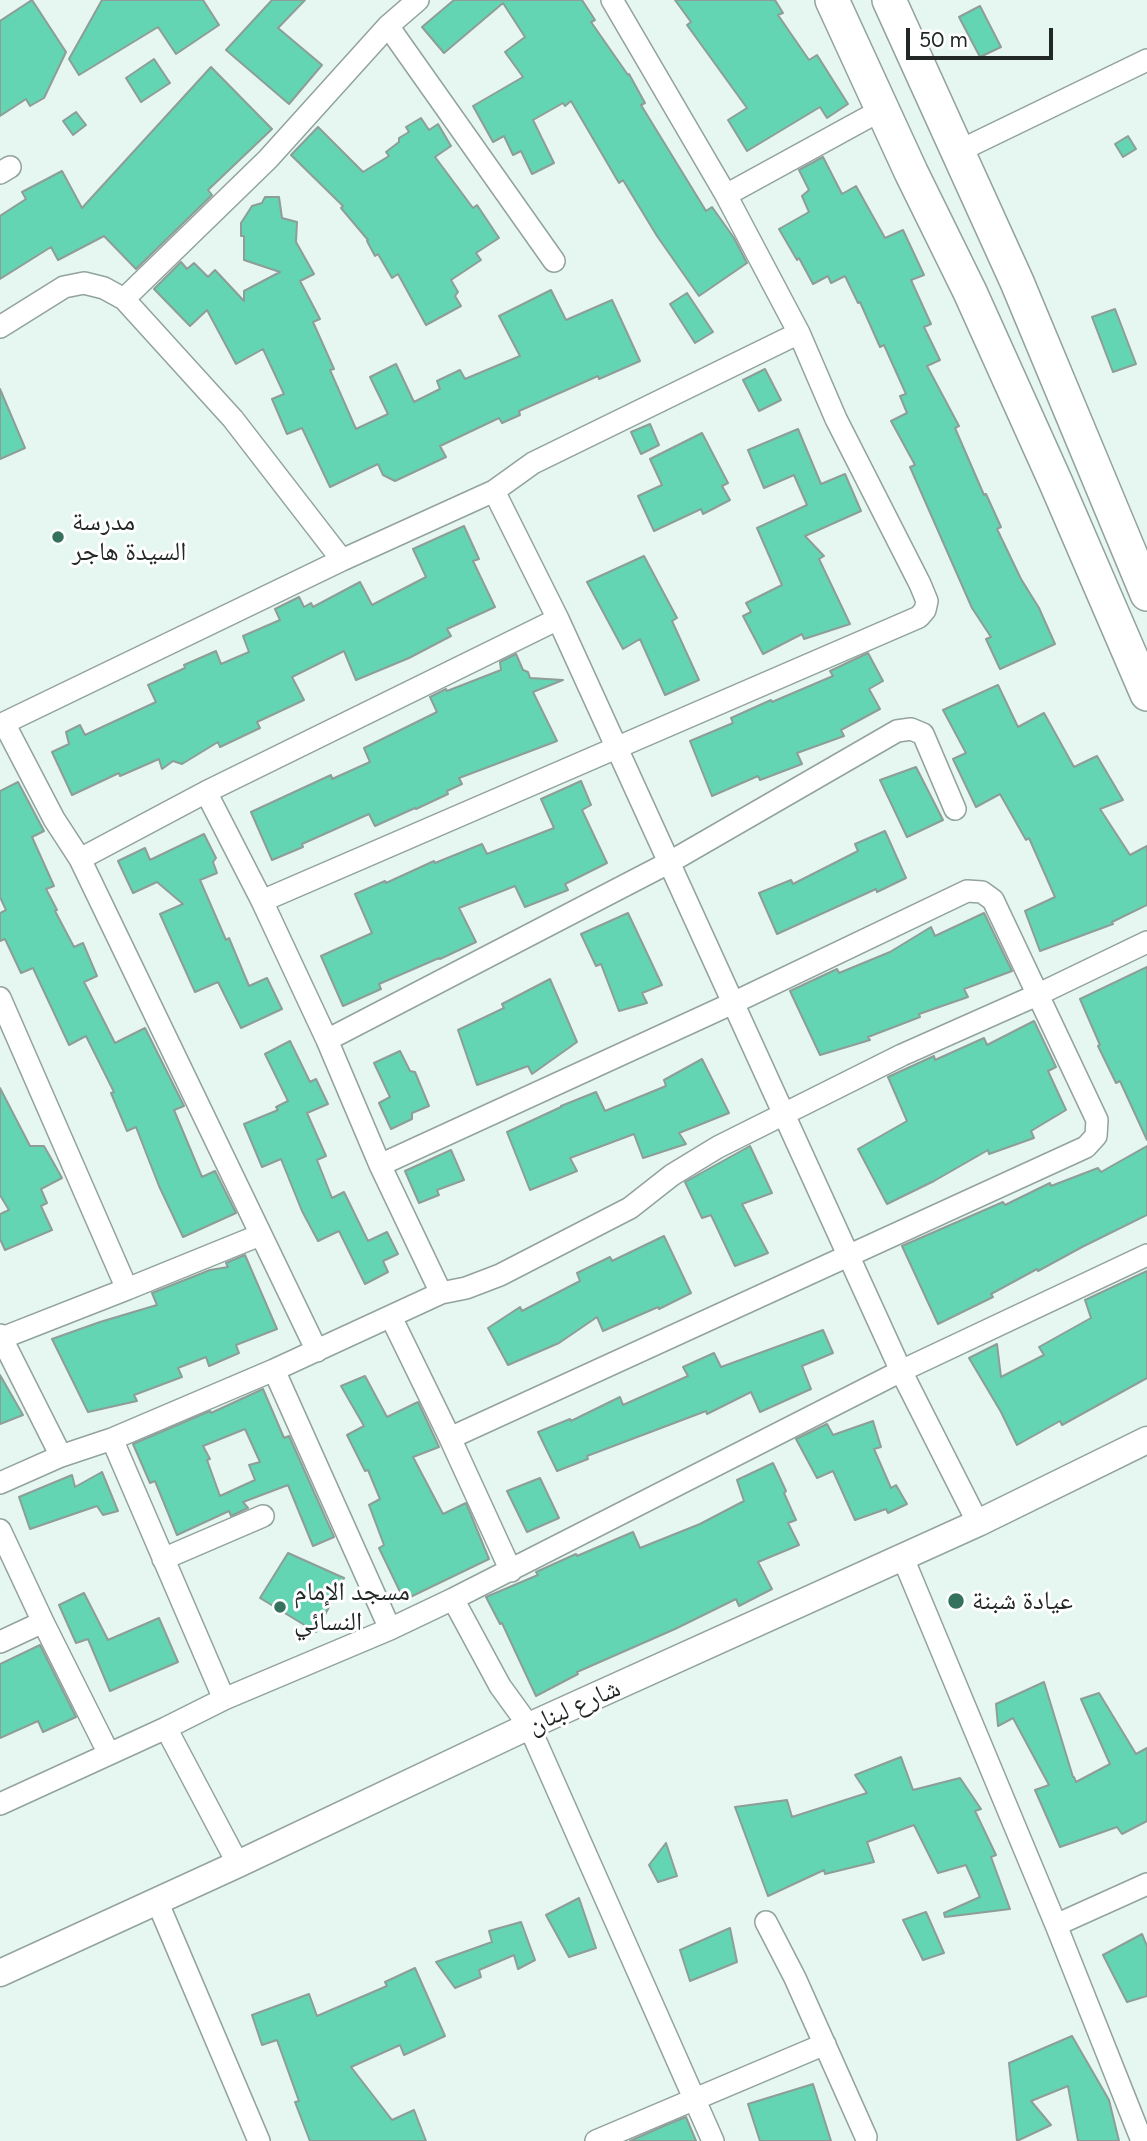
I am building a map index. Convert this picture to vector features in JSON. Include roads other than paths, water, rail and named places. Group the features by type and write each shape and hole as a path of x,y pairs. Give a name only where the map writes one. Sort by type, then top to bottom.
{"main road":[{"path":"832,0 970,292 1056,482 1147,694"},
{"path":"889,0 1017,282 1147,594"}],"street":[{"path":"124,299 268,159 388,26 418,0"},
{"path":"262,901 919,617 925,610 928,601 836,419 799,333 726,195 612,0"},
{"path":"388,26 554,261"},
{"path":"959,151 1147,60"},
{"path":"726,195 883,109"},
{"path":"0,327 64,286 85,283 104,288 124,299 233,419 342,560"},
{"path":"317,1351 80,859 2,724 342,560 494,491 533,463 799,333"},
{"path":"494,491 558,619 901,1371 978,1523"},
{"path":"80,859 206,792 558,619"},
{"path":"327,1040 670,862 897,731 911,729 923,734 955,809"},
{"path":"206,792 262,901 327,1040 380,1166 440,1293"},
{"path":"380,1166 733,1003 967,891 982,892 993,900 1097,1120 1097,1136 1086,1147 450,1438"},
{"path":"0,1483 274,1370 440,1293 466,1288 500,1275 630,1208 672,1175 718,1147 902,1055 1147,942"},
{"path":"0,998 127,1289"},
{"path":"61,1456 1,1336 260,1236"},
{"path":"0,1804 225,1699 390,1629 453,1599 901,1371 1147,1255"},
{"path":"391,1317 511,1571"},
{"path":"274,1370 390,1629"},
{"path":"112,1439 225,1699"},
{"name":"شارع لبنان","path":"0,1973 529,1726 903,1558 1147,1440"},
{"path":"163,1559 264,1516"},
{"path":"0,1530 109,1754"},
{"path":"903,1558 1141,2127"},
{"path":"453,1599 500,1686 529,1726 713,2141"},
{"path":"0,1642 43,1622"},
{"path":"166,1728 238,1864"},
{"path":"1056,1925 1147,1884"},
{"path":"157,1901 259,2141"},
{"path":"766,1922 866,2137"},
{"path":"596,2141 825,2044"}],"place":[{"name":"مدرسة السيدة هاجر","path":"58,537"},
{"name":"عيادة شبنة","path":"956,1601"},
{"name":"مسجد الإمام النسائي","path":"280,1607"}]}
